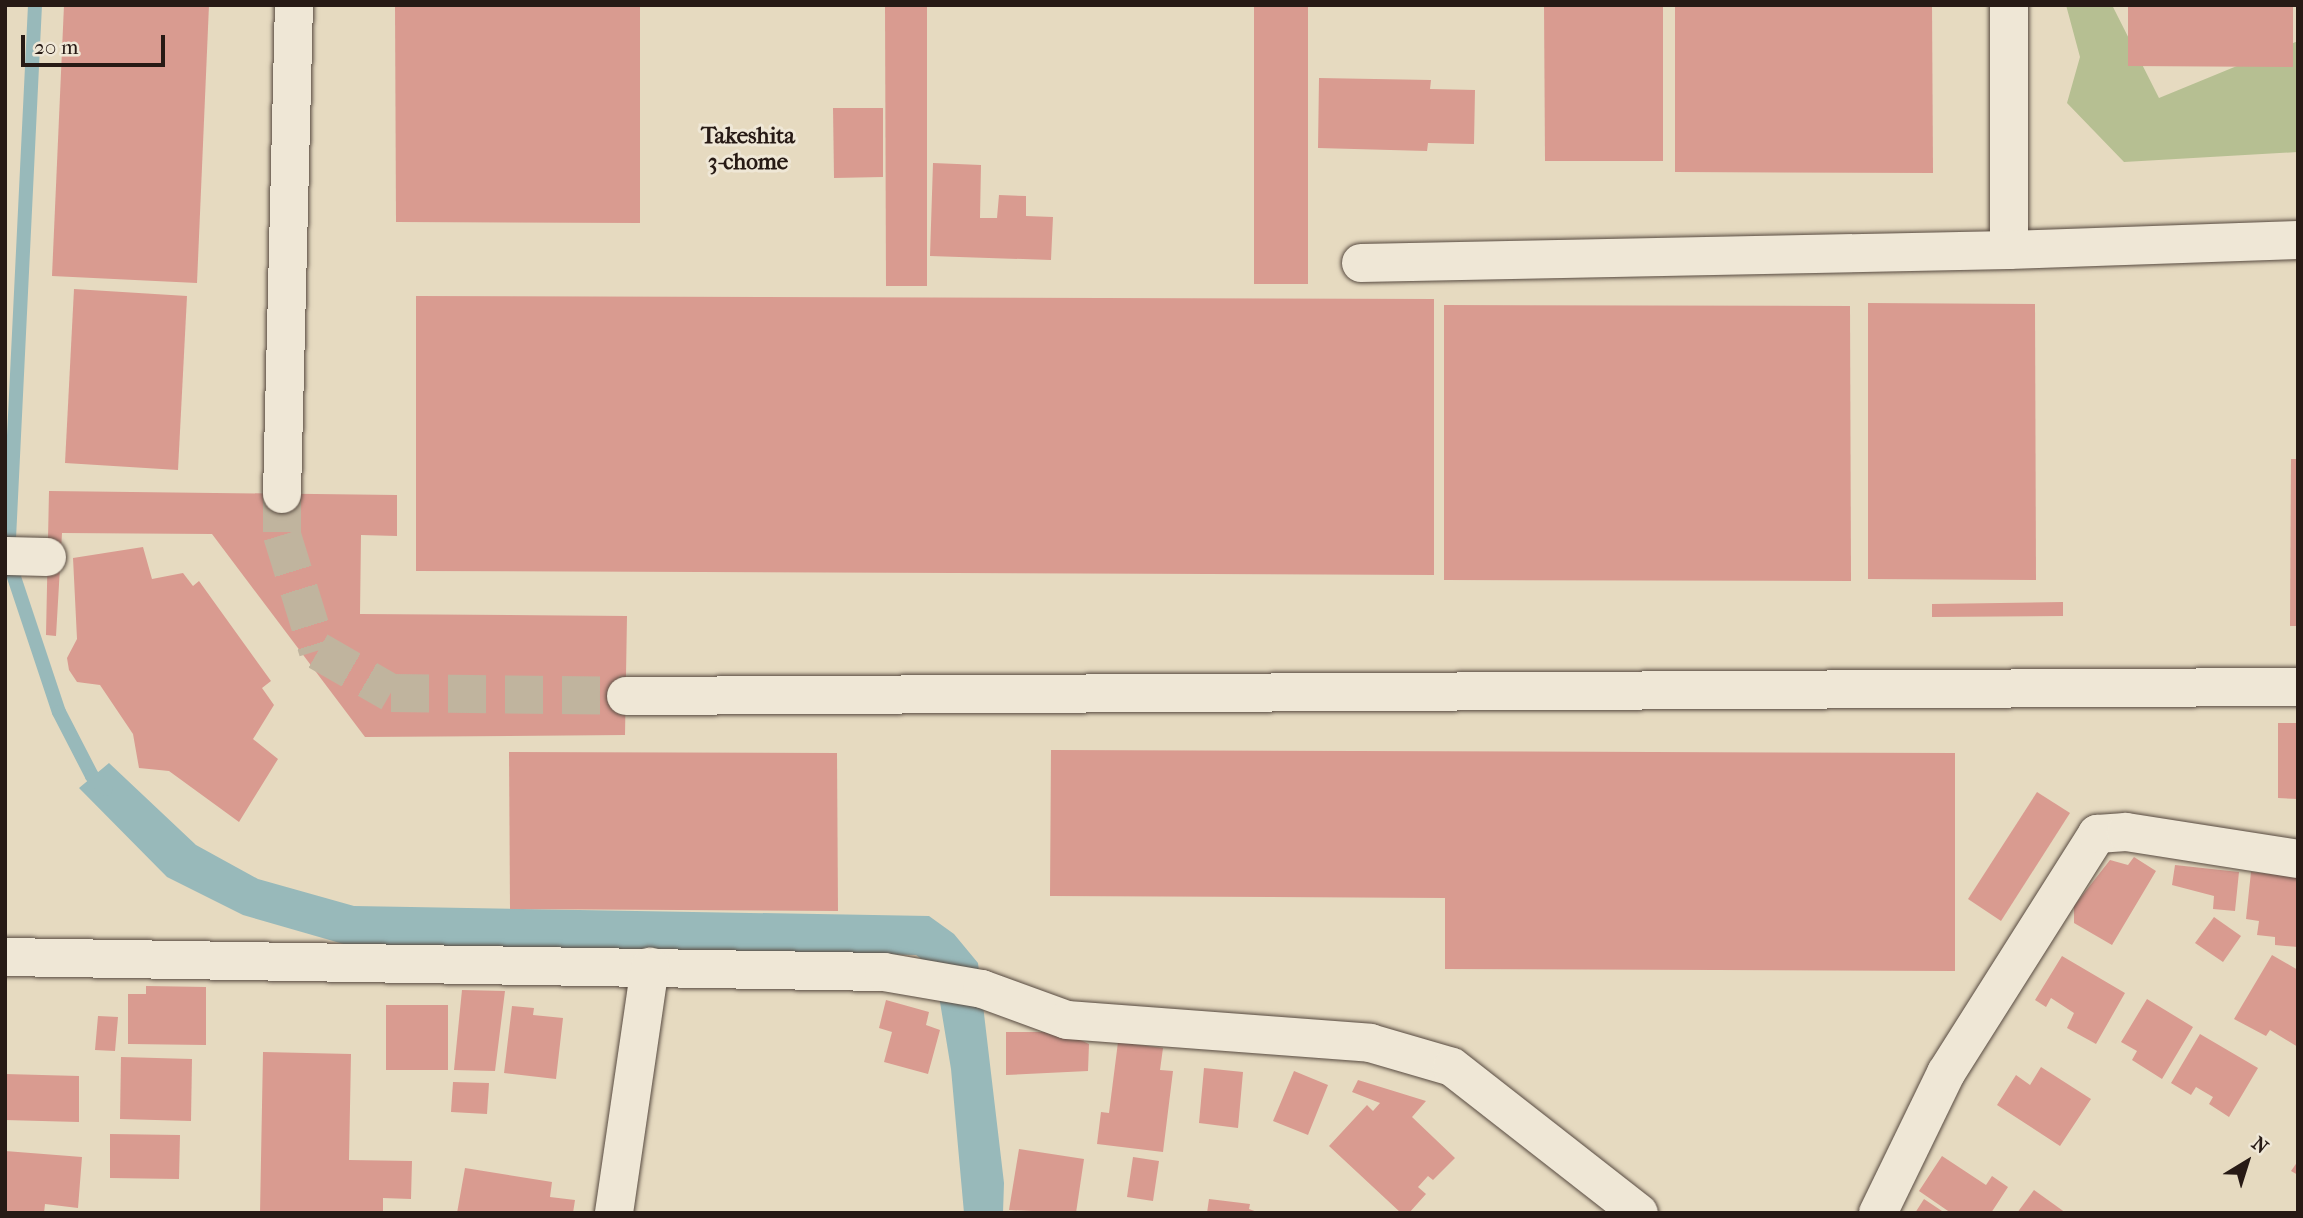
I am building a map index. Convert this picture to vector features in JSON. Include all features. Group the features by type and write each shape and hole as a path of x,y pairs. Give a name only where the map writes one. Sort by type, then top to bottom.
{"street":[{"path":"282,494 294,5"},
{"path":"2009,5 2009,250"},
{"path":"1360,263 2009,250 2298,240"},
{"path":"5,556 47,557"},
{"path":"626,696 2298,687"},
{"path":"1878,1213 1947,1073 2096,834 2126,832 2298,859"},
{"path":"5,957 884,972 982,989 1067,1020 1370,1043 1411,1052 1452,1067 1493,1096 1639,1213"},
{"path":"614,1213 650,967"}],"green space":[{"path":"2066,5 2112,5 2159,98 2298,41 2298,152 2124,162 2067,103 2080,57"}],"water":[{"path":"109,763 196,845 258,879 354,906 929,916 954,934 978,963 1004,1183 1003,1213 964,1213 951,1069 939,996 927,963 916,955 347,945 243,915 167,877 79,788"}],"building":[{"path":"64,5 209,5 197,283 52,276"},
{"path":"395,5 640,5 640,223 396,222"},
{"path":"885,5 927,5 927,286 886,286"},
{"path":"1254,5 1308,5 1308,284 1254,284"},
{"path":"1544,5 1663,5 1663,161 1545,161"},
{"path":"1675,5 1932,5 1933,173 1675,172"},
{"path":"2128,5 2293,5 2293,67 2128,66"},
{"path":"1319,78 1431,80 1430,89 1475,90 1474,144 1428,143 1427,151 1318,148"},
{"path":"833,108 883,108 883,177 834,178"},
{"path":"933,163 981,165 980,218 997,218 999,195 1026,196 1026,216 1053,217 1051,260 930,256"},
{"path":"74,289 187,296 178,470 65,463"},
{"path":"416,296 1434,299 1434,575 416,571"},
{"path":"1868,303 2035,304 2036,580 1868,579"},
{"path":"1444,305 1850,306 1851,581 1444,580"},
{"path":"2291,459 2298,459 2298,626 2290,626"},
{"path":"49,491 397,495 397,536 361,535 360,614 627,616 625,735 365,737 212,534 62,533 56,636 46,635"},
{"path":"143,547 152,579 183,573 193,586 199,581 271,681 262,688 274,705 253,739 278,759 239,822 169,771 139,768 133,734 100,685 77,682 69,670 67,658 77,639 73,558"},
{"path":"2063,602 2063,616 1932,617 1932,604"},
{"path":"2278,723 2298,723 2298,799 2278,798"},
{"path":"1051,750 1955,753 1955,971 1445,969 1445,898 1050,896"},
{"path":"509,752 837,753 838,911 510,909"},
{"path":"2037,792 2070,813 2001,921 1968,899"},
{"path":"2134,857 2156,871 2112,945 2074,923 2074,906 2110,860 2128,865"},
{"path":"2175,865 2239,872 2235,911 2213,909 2214,896 2172,885"},
{"path":"2251,872 2298,877 2298,947 2275,945 2275,937 2257,935 2259,921 2246,919"},
{"path":"2214,917 2241,936 2223,962 2195,943"},
{"path":"2272,955 2298,970 2298,1047 2270,1030 2266,1036 2234,1019"},
{"path":"2062,956 2125,993 2096,1044 2067,1028 2074,1013 2051,998 2046,1007 2035,1000"},
{"path":"146,986 206,987 206,1045 128,1044 128,994 146,994"},
{"path":"462,990 505,991 495,1071 454,1070"},
{"path":"2147,999 2193,1027 2162,1079 2132,1060 2137,1051 2121,1042"},
{"path":"886,1000 929,1012 926,1025 940,1030 928,1074 884,1062 892,1032 879,1028"},
{"path":"386,1005 448,1005 448,1070 386,1070"},
{"path":"512,1006 534,1008 533,1015 563,1018 556,1079 504,1073"},
{"path":"98,1016 118,1017 115,1051 95,1050"},
{"path":"1006,1032 1063,1032 1089,1044 1088,1071 1006,1075"},
{"path":"2200,1034 2258,1068 2229,1117 2209,1104 2213,1097 2196,1087 2191,1095 2171,1083"},
{"path":"1118,1042 1163,1048 1160,1070 1173,1071 1163,1152 1097,1144 1101,1112 1109,1113"},
{"path":"263,1052 351,1054 349,1160 412,1161 411,1199 383,1198 383,1213 260,1213"},
{"path":"121,1057 192,1059 191,1121 120,1119"},
{"path":"2041,1067 2091,1099 2060,1146 1997,1105 2016,1075 2030,1085"},
{"path":"1204,1068 1243,1072 1238,1128 1199,1123"},
{"path":"1294,1071 1328,1085 1308,1135 1273,1121"},
{"path":"5,1074 79,1076 79,1122 5,1120"},
{"path":"1358,1080 1426,1101 1412,1117 1455,1158 1433,1180 1428,1176 1418,1187 1426,1194 1409,1213 1401,1213 1329,1146 1367,1105 1373,1111 1380,1103 1352,1092"},
{"path":"453,1082 489,1083 487,1114 451,1112"},
{"path":"110,1134 180,1135 179,1179 110,1178"},
{"path":"1019,1149 1084,1159 1076,1213 1009,1210"},
{"path":"5,1151 82,1157 78,1208 45,1204 44,1213 5,1213"},
{"path":"1942,1156 1986,1185 1992,1176 2008,1187 1991,1213 1951,1213 1919,1191"},
{"path":"1133,1157 1159,1161 1153,1201 1127,1197"},
{"path":"2298,1161 2298,1175 2291,1171"},
{"path":"465,1168 552,1182 550,1197 575,1200 573,1213 457,1213"},
{"path":"2034,1190 2066,1213 2017,1213"},
{"path":"1209,1199 1250,1204 1249,1209 1260,1213 1207,1213"},
{"path":"1924,1199 1945,1213 1915,1213"}],"waterway":[{"path":"35,5 8,559 59,712 92,776 106,789"}],"tunnel":[{"path":"282,494 282,535 318,651 391,693 626,696"}],"district":[{"name":"Takeshita 3-chome","path":"748,149"}]}
